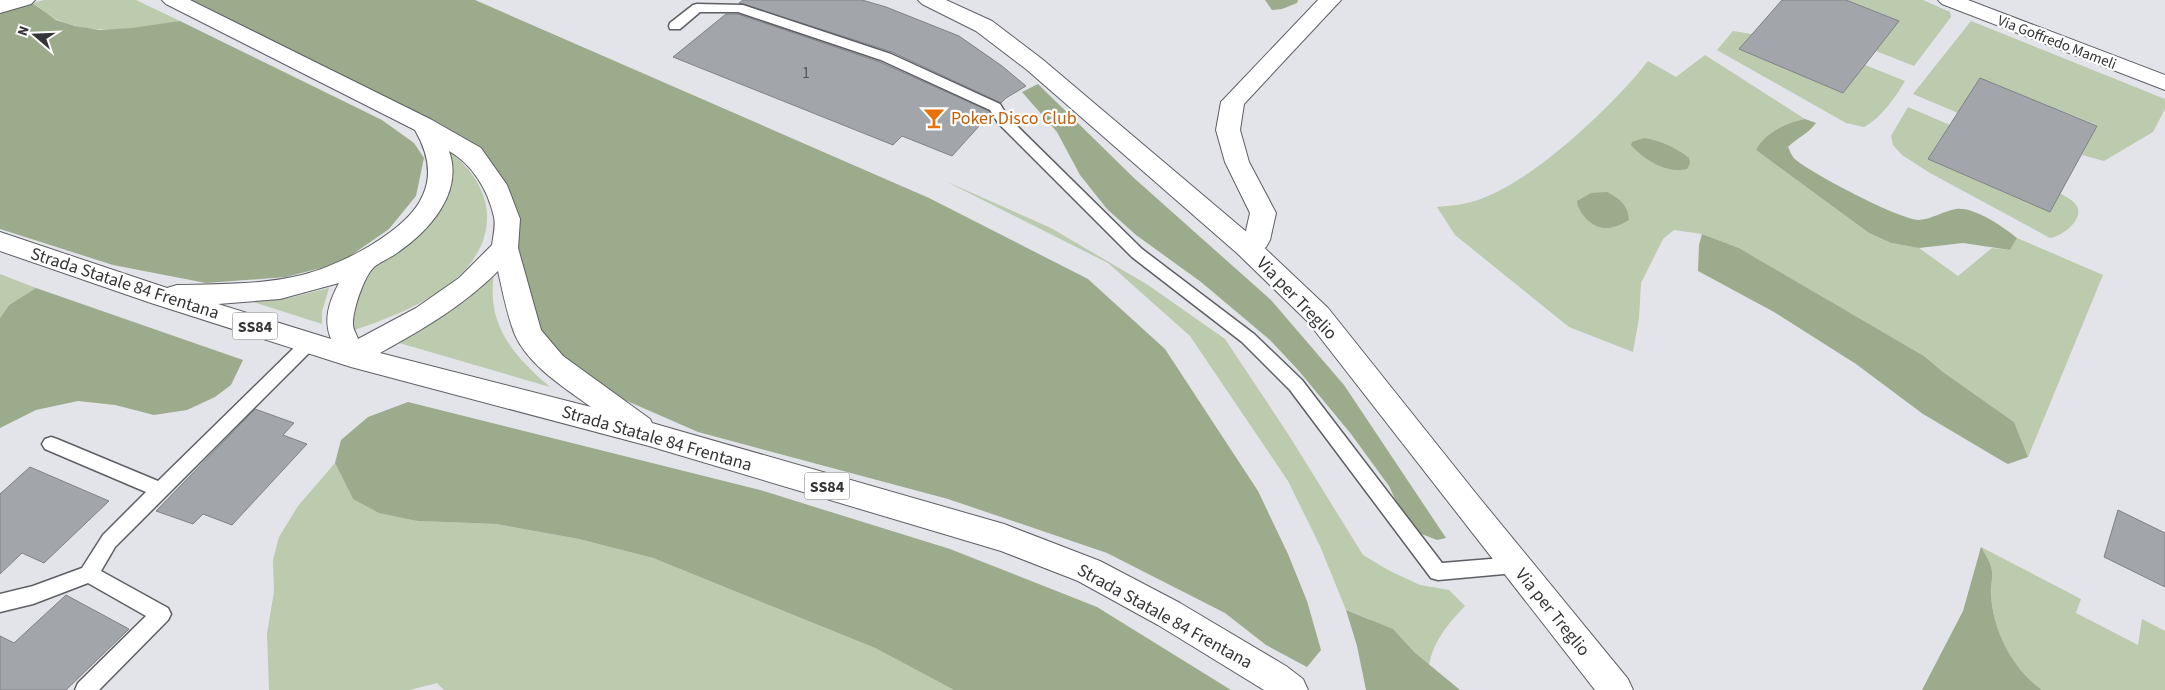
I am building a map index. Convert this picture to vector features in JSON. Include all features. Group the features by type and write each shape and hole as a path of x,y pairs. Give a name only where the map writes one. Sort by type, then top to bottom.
{"main road":[{"path":"0,7 24,0"},
{"path":"173,0 424,125 473,154 496,185 507,219 505,248 529,335 553,364 621,411 649,434"},
{"name":"Via per Treglio","path":"930,0 984,26 1034,64 1247,247 1318,315 1616,690"},
{"path":"1247,247 1257,240 1264,213 1237,162 1228,130 1233,102 1330,0"},
{"name":"Via Goffredo Mameli","path":"1949,0 2165,83"},
{"path":"160,296 280,289 319,280 363,262 403,235 422,216 435,198 440,162 435,145 424,125"},
{"name":"Strada Statale 84 Frentana","path":"0,241 160,296 351,356 649,434 1004,538 1089,571 1170,614 1274,677 1291,690"},
{"path":"363,262 345,296 339,325 351,356 426,315 468,285 505,248"}],"lane":[{"path":"675,26 697,8 739,8 886,57 994,107 1003,120 1137,253 1248,338 1296,385 1438,572 1515,565"},
{"path":"0,603 33,595 89,574 109,541 308,343"},
{"path":"50,444 160,490"},
{"path":"85,690 161,614 89,574"}],"green space":[{"path":"44,0 136,0 180,21 118,30 87,28 55,19 33,3"},
{"path":"181,0 475,0 929,198 1088,279 1165,349 1258,491 1288,554 1307,601 1321,650 1307,667 1266,645 1225,613 1107,553 948,499 698,432 611,394 565,368 533,329 488,162"},
{"path":"1265,0 1298,0 1297,3 1282,9 1272,10"},
{"path":"1846,0 1923,0 1950,12 1951,17 1914,66 1876,51 1899,21"},
{"path":"31,2 56,20 75,26 100,30 132,28 180,21 382,120 414,143 424,158 416,196 389,229 340,263 286,277 206,283 113,265 0,229 0,11"},
{"path":"1971,21 2165,99 2165,109 2153,132 2104,161 2082,155 2097,125 1981,79 1958,113 1913,94"},
{"path":"1733,31 1752,34 1739,49 1843,93 1865,65 1905,81 1887,107 1870,123 1864,127 1846,123 1717,50"},
{"path":"1705,55 1805,119 1777,129 1764,138 1756,150 1869,233 1891,243 1919,248 1958,276 1992,248 2010,250 2017,238 2103,275 2028,457 2014,422 1943,372 1924,356 1739,248 1702,234 1674,230 1663,239 1641,283 1639,318 1633,352 1569,327 1455,235 1437,207 1467,203 1493,194 1542,163 1591,122 1648,61 1676,77"},
{"path":"1038,84 1134,178 1271,300 1344,385 1446,538 1437,540 1419,533 1402,514 1389,486 1351,434 1299,371 1270,340 1201,282 1136,235 1107,209 1080,175 1057,132 1022,92"},
{"path":"1908,107 1950,125 1928,159 2050,212 2060,193 2077,206 2078,211 2075,222 2066,231 2050,238 1930,173 1902,155 1893,145 1891,136"},
{"path":"1805,119 1816,123 1788,147 1795,159 1805,166 1856,195 1909,218 1919,220 1956,209 1979,214 2004,228 2017,238 2010,250 1963,243 1919,248 1891,243 1869,233 1756,150 1764,138 1777,129"},
{"path":"1644,138 1668,145 1684,154 1689,158 1690,163 1687,169 1664,168 1642,156 1631,145 1632,142"},
{"path":"451,153 475,179 486,204 487,213 484,237 474,258 459,276 439,292 393,316 349,332 349,323 364,279 448,173"},
{"path":"945,181 1051,228 1148,285 1225,339 1290,437 1363,555 1388,570 1420,585 1449,590 1465,606 1438,640 1429,665 1369,619 1346,610 1320,546 1288,481 1190,336 1108,263"},
{"path":"1607,192 1623,203 1629,220 1615,227 1601,228 1591,223 1583,215 1577,201 1591,193"},
{"path":"1702,234 1739,248 1924,356 1943,372 2014,422 2028,457 2008,464 2004,462 1923,414 1856,364 1774,312 1698,271 1699,245"},
{"path":"0,274 36,288 9,305 0,318"},
{"path":"494,274 494,308 498,324 514,351 550,387 396,342 448,312"},
{"path":"36,288 243,360 231,385 215,397 187,410 154,415 115,405 78,401 36,410 0,428 0,318 9,305"},
{"path":"329,288 322,312 322,324 244,299 289,298"},
{"path":"408,402 760,490 950,549 1097,607 1231,690 954,690 875,648 653,558 579,539 496,524 418,521 379,513 353,499 335,463 341,440 368,417"},
{"path":"335,463 353,499 418,521 496,524 579,539 653,558 875,648 954,690 444,690 437,683 410,690 269,690 267,633 274,592 273,560 279,537 298,506"},
{"path":"1981,547 2081,599 2076,613 2138,645 2142,619 2165,631 2165,690 2042,690 2031,682 2013,660 2000,635 1991,592 1992,569"},
{"path":"1981,547 1992,569 1991,592 2000,635 2013,660 2031,681 2042,690 1922,690 1963,611"},
{"path":"1346,610 1393,629 1414,652 1460,690 1366,690 1357,646"}],"building":[{"path":"743,0 862,0 886,7 959,36 1002,66 1026,86 1001,103 892,52 739,3"},
{"path":"1782,0 1846,0 1899,21 1843,93 1739,49"},
{"path":"726,14 738,14 880,62 989,111 990,114 952,156 902,136 893,145 673,57"},
{"path":"1980,78 2097,126 2050,212 1928,159"},
{"path":"255,409 294,423 283,435 307,444 232,525 203,514 193,524 156,511"},
{"path":"30,467 109,501 44,563 22,553 0,574 0,494"},
{"path":"2118,510 2165,533 2165,587 2104,557"},
{"path":"66,595 129,629 66,690 0,690 0,636 14,643"}],"place":[{"name":"Poker Disco Club","path":"934,118"}]}
